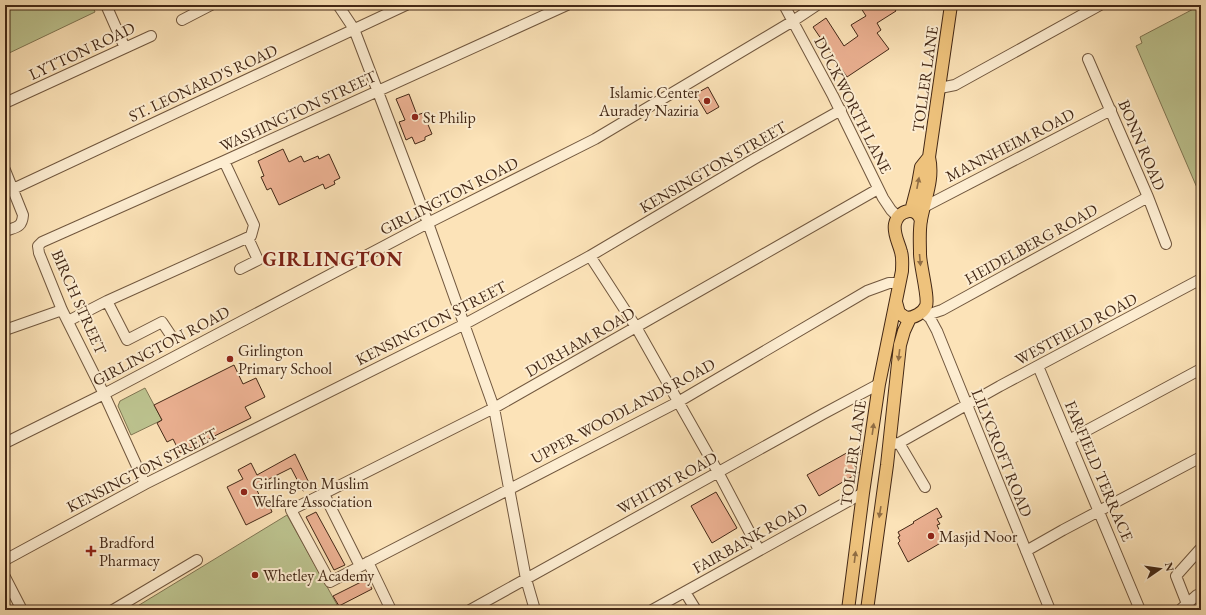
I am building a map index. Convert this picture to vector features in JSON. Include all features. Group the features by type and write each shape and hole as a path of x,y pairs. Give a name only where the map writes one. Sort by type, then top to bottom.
{"main road":[{"name":"TOLLER LANE","path":"925,313 927,298 922,275 920,254 921,222 932,168 929,156 951,5"},
{"name":"TOLLER LANE","path":"911,211 921,167 929,156"},
{"path":"898,217 904,212 911,211 917,215 921,222"},
{"name":"TOLLER LANE","path":"848,610 879,384 902,260 895,232 895,222 898,217"},
{"path":"895,301 899,313 904,317 910,318 925,313"},
{"path":"866,610 883,492 894,443 896,385 902,338 910,318"},
{"path":"879,384 896,385"},
{"path":"863,493 883,492"},
{"path":"851,586 870,587"}],"street":[{"path":"106,5 125,48"},
{"path":"182,20 212,5"},
{"path":"338,5 354,29 428,223 463,325 494,408 526,579 535,610"},
{"name":"ST. LEONARD'S ROAD","path":"13,188 406,5"},
{"name":"WASHINGTON STREET","path":"42,242 567,5"},
{"name":"DUCKWORTH LANE","path":"784,5 794,20 841,110 878,189 898,217"},
{"name":"GIRLINGTON ROAD","path":"5,443 104,394 428,223 595,139 817,5"},
{"path":"940,88 955,85 1093,7"},
{"name":"LYTTON ROAD","path":"5,102 150,36"},
{"name":"BONN ROAD","path":"1088,60 1148,197 1166,244"},
{"name":"KENSINGTON STREET","path":"5,560 145,484 463,325 590,256 754,159 841,110"},
{"name":"MANNHEIM ROAD","path":"924,207 1111,110"},
{"path":"68,321 107,301 249,237 254,225 224,161"},
{"path":"5,170 23,215 23,222 19,226 5,230"},
{"name":"DURHAM ROAD","path":"330,582 291,510 494,408 878,189"},
{"name":"HEIDELBERG ROAD","path":"925,313 942,310 1148,197"},
{"path":"240,269 258,260 249,237"},
{"name":"BIRCH STREET","path":"42,242 38,246 39,253 62,310 104,394 145,484"},
{"path":"590,256 636,327 718,472 759,550"},
{"name":"WESTFIELD ROAD","path":"894,443 1201,279"},
{"name":"UPPER WOODLANDS ROAD","path":"330,582 678,402 867,291 889,283 898,283"},
{"path":"107,301 127,340 162,322 170,334"},
{"path":"5,330 62,310"},
{"name":"LILYCROFT ROAD","path":"925,313 934,323 937,330 1050,610"},
{"name":"FARFIELD TERRACE","path":"1038,366 1140,610"},
{"path":"1070,440 1201,369"},
{"name":"WHITBY ROAD","path":"470,610 879,384"},
{"path":"894,443 925,487"},
{"path":"1026,551 1201,457"},
{"name":"FAIRBANK ROAD","path":"652,610 863,493"},
{"path":"324,494 392,610"},
{"path":"1197,595 1184,607 1176,576 1201,548"},
{"path":"113,610 197,560"},
{"path":"5,577 22,610"},
{"path":"685,592 696,610"}],"green space":[{"path":"5,5 92,5 95,12 5,55"},
{"path":"1201,5 1201,197 1136,46 1142,43 1140,37"},
{"path":"145,388 162,420 131,435 118,406 120,401"},
{"name":"Whetley Academy","path":"287,515 340,610 131,610"}],"building":[{"path":"859,5 892,5 896,11 877,23 881,30 877,33 889,49 847,77 813,27 826,18 844,46 858,36 851,25 866,16"},
{"name":"Islamic Center Auradey Naziria","path":"708,87 719,107 707,114 695,94"},
{"name":"St Philip","path":"409,94 417,115 423,113 432,134 425,137 425,140 415,144 412,137 406,140 399,122 405,120 396,99"},
{"path":"283,149 289,162 301,156 304,162 318,156 319,159 329,154 340,178 334,181 335,184 325,189 323,184 279,205 271,188 267,190 261,177 264,176 258,161"},
{"path":"234,365 243,384 256,378 265,397 245,407 251,418 180,453 173,439 167,442 157,423 162,420 154,405"},
{"path":"861,445 860,455 857,456 858,460 853,463 858,473 819,496 807,475"},
{"name":"Girlington Muslim Welfare Association","path":"295,454 311,487 303,491 291,468 255,486 262,501 268,498 272,512 246,525 227,487 243,479 238,470 251,463 257,475"},
{"path":"716,492 737,528 712,543 691,506"},
{"name":"Masjid Noor","path":"937,508 942,517 937,519 940,524 937,525 944,541 908,562 898,543 900,541 898,537 900,536 898,532"},
{"path":"316,512 345,565 334,570 306,517"},
{"path":"367,579 372,589 339,606 333,596"}],"place":[{"name":"Islamic Center Auradey Naziria","path":"707,101"},
{"name":"St Philip","path":"415,117"},
{"name":"Girlington Primary School","path":"230,359"},
{"name":"Girlington Muslim Welfare Association","path":"244,492"},
{"name":"Masjid Noor","path":"931,536"},
{"name":"Bradford Pharmacy","path":"91,551"},
{"name":"Whetley Academy","path":"255,575"}],"district":[{"name":"GIRLINGTON","path":"333,259"}]}
